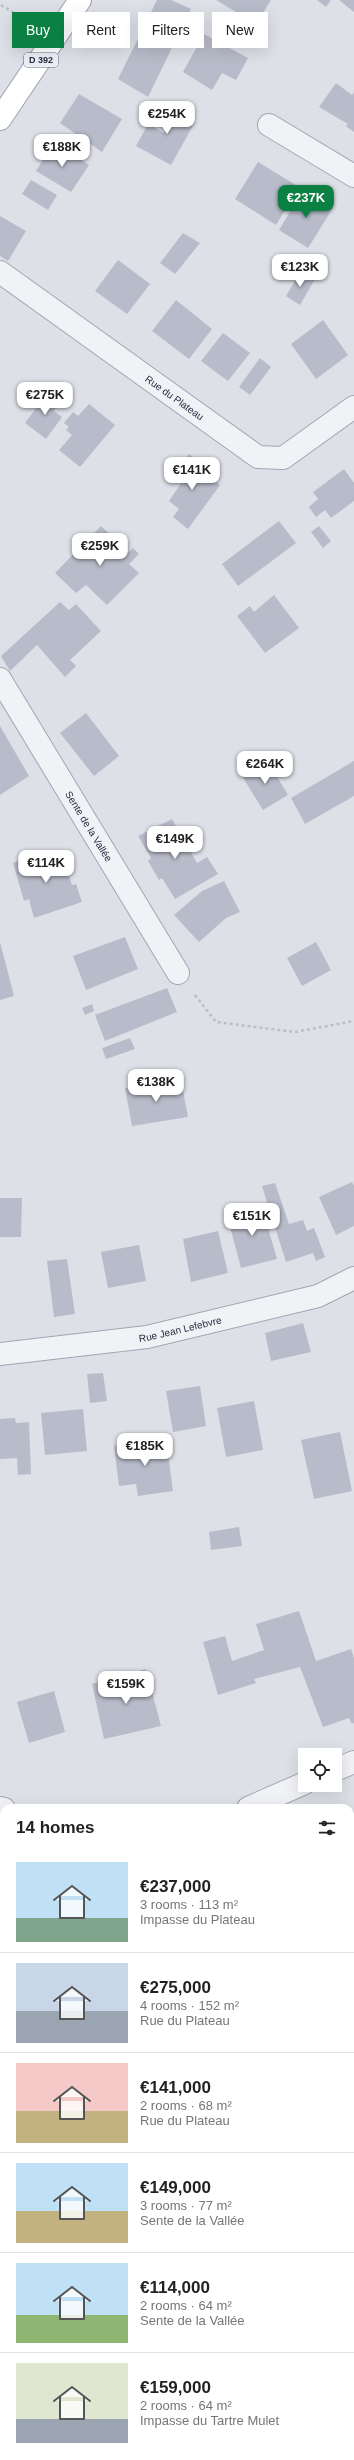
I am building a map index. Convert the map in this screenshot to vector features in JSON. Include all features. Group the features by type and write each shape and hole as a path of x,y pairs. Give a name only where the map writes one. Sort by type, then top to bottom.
{"main road":[{"name":"D 392","path":"0,119 80,0"}],"street":[{"path":"269,125 354,176"},
{"name":"Rue du Plateau","path":"0,272 258,457 283,458 354,406"},
{"name":"Sente de la Vallée","path":"0,680 178,973"},
{"name":"Rue Jean Lefebvre","path":"0,1354 147,1337 318,1296 354,1278"},
{"path":"342,1767 354,1762"},
{"path":"257,1804 298,1786"}],"path":[{"path":"1,5 12,12"},
{"path":"178,973 216,1022 295,1032 354,1022"}],"building":[{"path":"157,0 171,0 191,9 190,12 151,12"},
{"path":"216,0 271,0 264,12 236,12"},
{"path":"317,0 331,0 326,7"},
{"path":"339,0 354,0 354,12"},
{"path":"204,34 212,38 212,48 230,48 248,58 236,80 222,73 212,90 183,72 196,48 204,48"},
{"path":"138,38 138,48 172,48 148,97 118,79"},
{"path":"336,83 352,95 354,92 354,132 346,126 348,124 319,107"},
{"path":"79,94 122,119 102,152 60,123"},
{"path":"165,104 195,122 171,165 136,146 148,124 164,133 166,129 159,126 162,121 158,118"},
{"path":"54,143 89,165 71,192 36,171"},
{"path":"258,162 299,187 276,225 235,199"},
{"path":"31,180 57,195 48,210 22,194"},
{"path":"303,190 333,208 308,248 279,230"},
{"path":"0,216 26,231 8,261 0,256"},
{"path":"183,233 200,243 175,274 160,263"},
{"path":"118,260 150,284 127,314 95,291"},
{"path":"301,271 315,279 300,305 286,296"},
{"path":"176,300 212,329 189,359 152,331"},
{"path":"323,320 348,355 316,379 291,344"},
{"path":"223,333 250,353 228,381 201,361"},
{"path":"260,358 271,367 250,395 239,387"},
{"path":"48,392 60,401 54,411 62,417 46,439 25,423"},
{"path":"89,404 115,425 80,467 59,450 72,435 66,430 69,427 64,423 73,412 78,416"},
{"path":"189,454 209,469 206,474 220,485 188,529 173,517 179,509 169,501 182,482 173,476"},
{"path":"344,469 354,483 354,501 331,518 325,510 316,517 309,507 318,499 313,492"},
{"path":"279,521 296,543 238,586 222,564"},
{"path":"101,526 129,552 133,548 139,554 129,564 139,573 107,605 86,585 76,593 55,573"},
{"path":"319,526 331,541 323,548 311,532"},
{"path":"274,595 299,628 265,653 237,616 250,606 254,612"},
{"path":"60,602 69,610 76,604 101,631 70,660 76,666 65,677 37,645 10,671 1,656"},
{"path":"86,713 119,756 94,776 60,733"},
{"path":"0,726 29,776 0,795"},
{"path":"267,760 288,795 263,810 242,776"},
{"path":"354,761 354,796 305,824 291,798"},
{"path":"172,819 197,863 207,857 218,874 175,899 162,878 159,880 148,861 151,858 138,836"},
{"path":"56,852 62,870 67,869 72,885 76,884 82,902 34,918 29,899 24,901 13,863 35,855 36,858"},
{"path":"224,881 240,912 226,918 199,942 174,915 202,891"},
{"path":"125,937 138,969 86,990 73,956"},
{"path":"0,942 14,996 0,1000"},
{"path":"316,942 331,970 302,986 287,958"},
{"path":"167,988 177,1012 105,1041 95,1015"},
{"path":"92,1004 94,1011 85,1015 82,1008"},
{"path":"130,1038 135,1049 106,1059 102,1048"},
{"path":"181,1080 188,1117 132,1126 125,1088"},
{"path":"352,1182 354,1186 354,1226 336,1235 319,1197"},
{"path":"275,1183 289,1224 303,1220 307,1231 314,1228 325,1257 316,1261 313,1253 286,1262 262,1186"},
{"path":"0,1198 22,1198 21,1237 0,1237"},
{"path":"262,1207 277,1259 241,1268 227,1215"},
{"path":"218,1231 228,1273 191,1282 183,1239"},
{"path":"139,1245 146,1281 108,1288 101,1252"},
{"path":"67,1259 75,1314 54,1317 47,1261"},
{"path":"303,1323 311,1352 271,1361 265,1333"},
{"path":"103,1373 107,1401 90,1403 87,1374"},
{"path":"200,1386 206,1426 173,1432 166,1391"},
{"path":"254,1401 263,1450 226,1457 217,1408"},
{"path":"83,1409 87,1451 45,1455 41,1413"},
{"path":"15,1418 16,1423 29,1422 31,1474 18,1475 17,1458 0,1459 0,1419"},
{"path":"340,1432 352,1491 314,1499 301,1440"},
{"path":"166,1439 173,1491 138,1496 136,1484 119,1486 114,1446"},
{"path":"239,1527 242,1546 211,1550 209,1532"},
{"path":"299,1611 316,1661 351,1649 354,1658 354,1723 352,1724 349,1718 323,1727 300,1667 254,1679 256,1683 218,1695 203,1642 225,1636 232,1661 264,1650 256,1624"},
{"path":"146,1669 161,1726 104,1739 92,1684"},
{"path":"54,1691 65,1732 29,1743 17,1702"}]}
